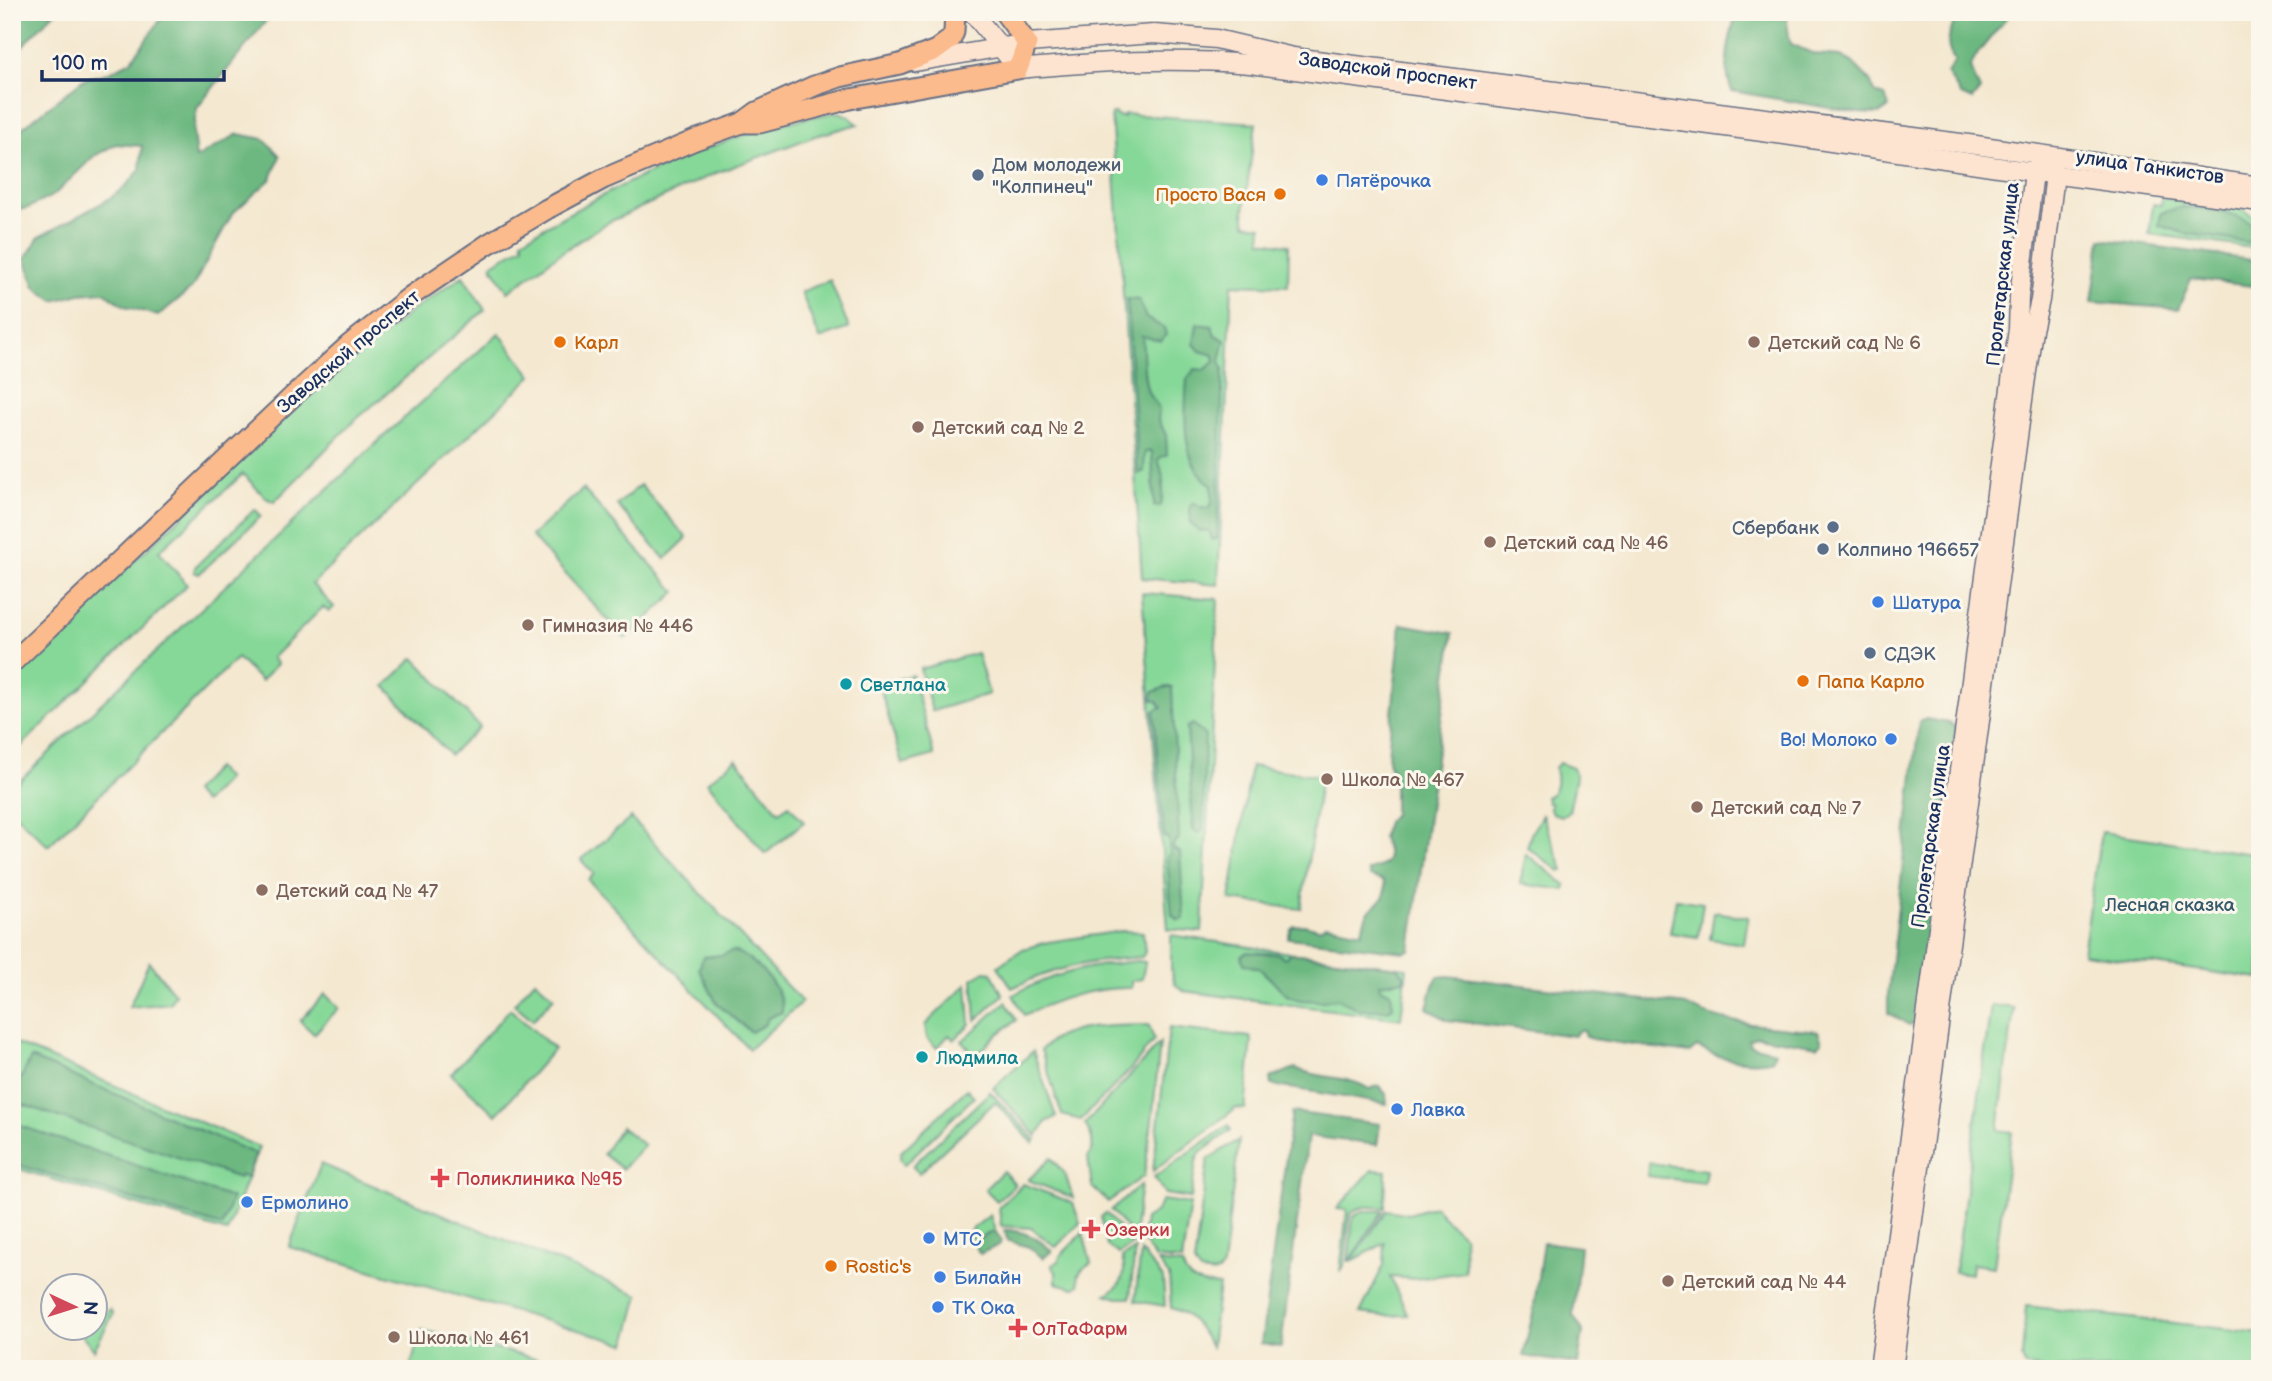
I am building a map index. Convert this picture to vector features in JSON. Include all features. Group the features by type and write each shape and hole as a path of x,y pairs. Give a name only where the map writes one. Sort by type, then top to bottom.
{"main road":[{"path":"900,64 936,50 951,39 956,20 955,12"},
{"path":"972,12 1018,69"},
{"path":"1004,12 1027,43 1018,69"},
{"name":"Заводской проспект","path":"12,663 292,397 349,345 411,296 480,249 575,193 632,166 742,123 757,112 840,77 1027,43 1154,34 1216,39 1293,57 2035,172"},
{"name":"Заводской проспект","path":"742,123 760,123 850,99 1018,69 1102,62 1205,61 2046,155"},
{"path":"2046,155 2055,174"},
{"name":"Пролетарская улица","path":"1879,1369 2015,356 2019,297 2035,172 2046,155"},
{"name":"улица Танкистов","path":"2046,155 2260,186"},
{"name":"улица Танкистов","path":"2035,172 2260,202"},
{"name":"Пролетарская улица","path":"1893,1369 2055,174"}],"green space":[{"path":"12,12 55,12 12,57"},
{"path":"166,12 273,12 197,108 193,132 196,158 238,134 264,139 280,156 271,179 232,214 192,288 158,316 125,306 104,292 80,294 54,301 35,287 25,259 39,237 104,202 124,188 140,170 142,146 116,144 93,157 54,195 28,208 12,211 12,136 84,79 108,73 131,61"},
{"path":"1744,12 1784,12 1791,44 1814,54 1841,56 1852,62 1870,80 1874,92 1885,96 1889,107 1879,114 1858,113 1732,91 1727,73 1729,45 1735,17"},
{"path":"1957,12 2011,12 1970,67 1980,90 1972,100 1961,95 1947,73 1955,61 1948,43"},
{"path":"839,112 858,124 815,136 716,173 607,223 508,292 491,265 524,245 522,240 559,219 675,161 757,131"},
{"path":"1111,113 1124,117 1124,114 1256,123 1244,211 1246,224 1262,226 1261,241 1289,245 1288,286 1232,284 1218,585 1142,578"},
{"path":"2162,198 2240,208 2260,221 2260,249 2149,234 2153,204 2161,205"},
{"path":"2182,207 2213,210 2252,223 2260,229 2260,244 2183,233 2159,225 2161,213"},
{"path":"2101,239 2260,261 2260,287 2191,279 2178,309 2092,302"},
{"path":"463,276 485,310 353,422 274,502 266,498 243,474 159,551 187,585 12,755 12,677 295,409 413,310"},
{"path":"830,280 849,328 820,339 801,292"},
{"path":"1127,299 1139,300 1146,318 1164,328 1166,335 1161,341 1142,336 1147,388 1158,407 1158,419 1166,435 1167,455 1158,460 1163,483 1160,506 1154,506 1152,451 1145,452 1144,471 1138,474"},
{"path":"1197,324 1212,326 1215,335 1225,340 1220,361 1223,369 1217,539 1212,540 1209,530 1199,531 1191,524 1190,506 1193,502 1209,508 1212,503 1212,485 1201,476 1194,464 1186,436 1187,379 1195,369 1204,370 1215,362 1214,355 1200,351 1194,344"},
{"path":"499,333 532,376 312,584 334,607 329,612 323,607 272,658 277,664 261,681 237,658 48,846 12,811 12,788 383,437"},
{"path":"640,485 687,538 665,559 617,505"},
{"path":"583,489 676,592 625,639 531,536"},
{"path":"255,509 261,516 199,574 194,572 195,567"},
{"path":"1142,593 1218,599 1202,932 1168,929"},
{"path":"1401,624 1453,633 1410,950 1404,952 1288,938 1294,926 1304,925 1319,929 1327,925 1362,932 1370,910 1385,894 1384,881 1370,876 1368,871 1387,861 1388,854 1382,837 1387,822 1394,814 1394,778 1388,761"},
{"path":"977,653 989,694 932,711 920,669"},
{"path":"414,658 480,727 450,755 385,686"},
{"path":"912,675 934,755 902,764 879,684"},
{"path":"1172,687 1179,839 1174,843 1173,849 1180,852 1184,919 1178,920 1172,915 1167,857 1170,854 1168,838 1164,837 1154,711 1162,707 1152,700 1153,692"},
{"path":"1926,719 1956,727 1916,1023 1909,1025 1888,1013 1888,994 1919,722"},
{"path":"1193,724 1205,736 1203,830 1199,833 1193,830 1187,727"},
{"path":"736,759 779,812 789,805 804,822 765,854 707,782"},
{"path":"1559,763 1573,768 1576,777 1569,812 1561,816 1552,813 1551,804 1546,797 1555,789 1555,768"},
{"path":"1251,766 1321,776 1301,909 1230,900"},
{"path":"216,768 227,779 204,803 193,792"},
{"path":"1542,815 1563,870 1560,871 1527,847"},
{"path":"631,818 802,1002 749,1049 588,880 594,874 581,860"},
{"name":"Лесная сказка","path":"2101,832 2260,855 2260,979 2083,954"},
{"path":"1526,854 1566,885 1565,890 1520,884"},
{"path":"1676,899 1703,903 1698,937 1670,933"},
{"path":"1714,912 1748,917 1744,944 1710,939"},
{"path":"1122,931 1143,932 1145,952 1142,957 1075,966 1012,988 998,966 1023,949 1048,942"},
{"path":"1171,935 1407,968 1401,1019 1183,991 1175,984 1171,969"},
{"path":"732,951 758,966 773,984 782,1003 782,1012 768,1018 764,1025 751,1032 717,1004 699,969 703,957"},
{"path":"1247,952 1278,954 1285,958 1290,953 1397,967 1404,975 1404,980 1379,984 1380,988 1391,993 1393,1007 1388,1010 1360,1010 1338,999 1300,1000 1288,996 1260,969 1244,964 1241,956"},
{"path":"149,962 175,994 170,1003 129,1007"},
{"path":"1145,962 1142,979 1131,981 1131,988 1076,995 1024,1015 1013,995 1073,971"},
{"path":"985,971 991,972 1003,995 976,1020 973,978"},
{"path":"1448,976 1686,1005 1700,1012 1733,1021 1818,1031 1822,1042 1817,1046 1757,1036 1748,1040 1750,1045 1775,1051 1772,1060 1743,1061 1715,1055 1697,1047 1689,1053 1592,1039 1586,1036 1584,1030 1579,1030 1574,1036 1447,1020 1427,1008 1438,977"},
{"path":"535,980 554,997 533,1020 514,1004"},
{"path":"967,984 970,1024 954,1040 949,1035 937,1048 927,1038 925,1025"},
{"path":"325,994 339,1008 314,1034 300,1021"},
{"path":"1006,1002 1017,1020 994,1037 976,1057 962,1041"},
{"path":"1991,1005 2014,1008 1998,1130 2012,1132 1994,1267 1972,1264 1971,1274 1955,1272"},
{"path":"510,1009 554,1049 496,1115 451,1074"},
{"path":"1149,1025 1154,1040 1130,1070 1081,1120 1062,1115 1041,1050 1051,1041 1077,1030"},
{"path":"1169,1028 1250,1037 1252,1040 1245,1109 1236,1108 1153,1171"},
{"path":"12,1042 259,1147 227,1232 12,1167"},
{"path":"1160,1043 1144,1176 1108,1202 1092,1187 1088,1158 1092,1141 1085,1124"},
{"path":"1033,1051 1056,1117 1046,1122 1037,1136 993,1088"},
{"path":"31,1058 256,1154 247,1178 240,1175 239,1178 12,1101"},
{"path":"1295,1068 1351,1081 1369,1089 1379,1086 1386,1094 1387,1104 1271,1085 1270,1078"},
{"path":"967,1089 974,1097 904,1165 900,1159 901,1152"},
{"path":"990,1092 1036,1140 1033,1143 995,1102 919,1173 912,1166"},
{"path":"1292,1112 1380,1124 1377,1145 1308,1136 1281,1347 1261,1344"},
{"path":"12,1123 232,1198 222,1226 12,1163"},
{"path":"1229,1125 1231,1130 1200,1153 1196,1161 1191,1198 1165,1194 1154,1177"},
{"path":"621,1127 644,1145 622,1169 603,1154"},
{"path":"1239,1140 1223,1266 1216,1273 1200,1272 1194,1264 1208,1159"},
{"path":"1051,1158 1065,1174 1073,1198 1028,1180"},
{"path":"1649,1163 1706,1170 1704,1183 1647,1176"},
{"path":"321,1164 639,1295 626,1344 289,1247"},
{"path":"1372,1170 1386,1171 1385,1208 1361,1208 1350,1215 1344,1266 1340,1272 1347,1210 1337,1209"},
{"path":"1003,1171 1015,1185 997,1201 985,1189"},
{"path":"1023,1184 1073,1203 1080,1223 1056,1247 1031,1228 1001,1226 999,1207"},
{"path":"1141,1185 1134,1237 1111,1210"},
{"path":"1162,1200 1190,1204 1182,1261 1155,1258 1142,1240 1145,1219 1156,1212"},
{"path":"1435,1206 1464,1236 1465,1272 1415,1279 1390,1277 1408,1315 1360,1313 1384,1265 1385,1243 1350,1262 1387,1210 1409,1214"},
{"path":"1362,1211 1383,1211 1348,1262 1353,1217"},
{"path":"1106,1213 1133,1244 1119,1254 1107,1246 1101,1217"},
{"path":"990,1215 995,1231 979,1238 974,1244 970,1236 971,1230"},
{"path":"1004,1230 1018,1231 1030,1236 1052,1251 1043,1258 1029,1247 1008,1241"},
{"path":"995,1231 1002,1241 980,1254 974,1244 979,1238"},
{"path":"1083,1233 1091,1263 1080,1272 1079,1285 1074,1288 1056,1283 1056,1272 1052,1265 1059,1261 1060,1256"},
{"path":"1543,1242 1580,1247 1573,1315 1583,1331 1578,1364 1523,1356 1533,1313"},
{"path":"1135,1249 1130,1298 1106,1294 1116,1288 1122,1279 1122,1258"},
{"path":"1141,1251 1163,1279 1165,1306 1135,1301"},
{"path":"1158,1262 1182,1265 1192,1279 1219,1286 1211,1347 1190,1318 1171,1308 1169,1276"},
{"path":"2026,1306 2260,1333 2260,1369 2045,1369 2025,1366 2022,1357"},
{"path":"110,1309 113,1314 108,1323"},
{"path":"421,1330 576,1369 410,1369"},
{"path":"88,1342 98,1342 94,1350"}],"place":[{"name":"Дом молодежи \"Колпинец\"","path":"978,175"},
{"name":"Пятёрочка","path":"1322,180"},
{"name":"Просто Вася","path":"1280,194"},
{"name":"Карл","path":"560,342"},
{"name":"Детский сад № 6","path":"1754,342"},
{"name":"Детский сад № 2","path":"918,427"},
{"name":"Сбербанк","path":"1833,527"},
{"name":"Детский сад № 46","path":"1490,542"},
{"name":"Колпино 196657","path":"1823,549"},
{"name":"Шатура","path":"1878,602"},
{"name":"Гимназия № 446","path":"528,625"},
{"name":"СДЭК","path":"1870,653"},
{"name":"Папа Карло","path":"1803,681"},
{"name":"Светлана","path":"846,684"},
{"name":"Во! Молоко","path":"1891,739"},
{"name":"Школа № 467","path":"1327,779"},
{"name":"Детский сад № 7","path":"1697,807"},
{"name":"Детский сад № 47","path":"262,890"},
{"name":"Людмила","path":"922,1057"},
{"name":"Лавка","path":"1397,1109"},
{"name":"Поликлиника №95","path":"440,1178"},
{"name":"Ермолино","path":"247,1202"},
{"name":"Озерки","path":"1091,1229"},
{"name":"МТС","path":"929,1238"},
{"name":"Rostic's","path":"831,1266"},
{"name":"Билайн","path":"940,1277"},
{"name":"Детский сад № 44","path":"1668,1281"},
{"name":"ТК Ока","path":"938,1307"},
{"name":"ОлТаФарм","path":"1018,1328"},
{"name":"Школа № 461","path":"394,1337"}]}
